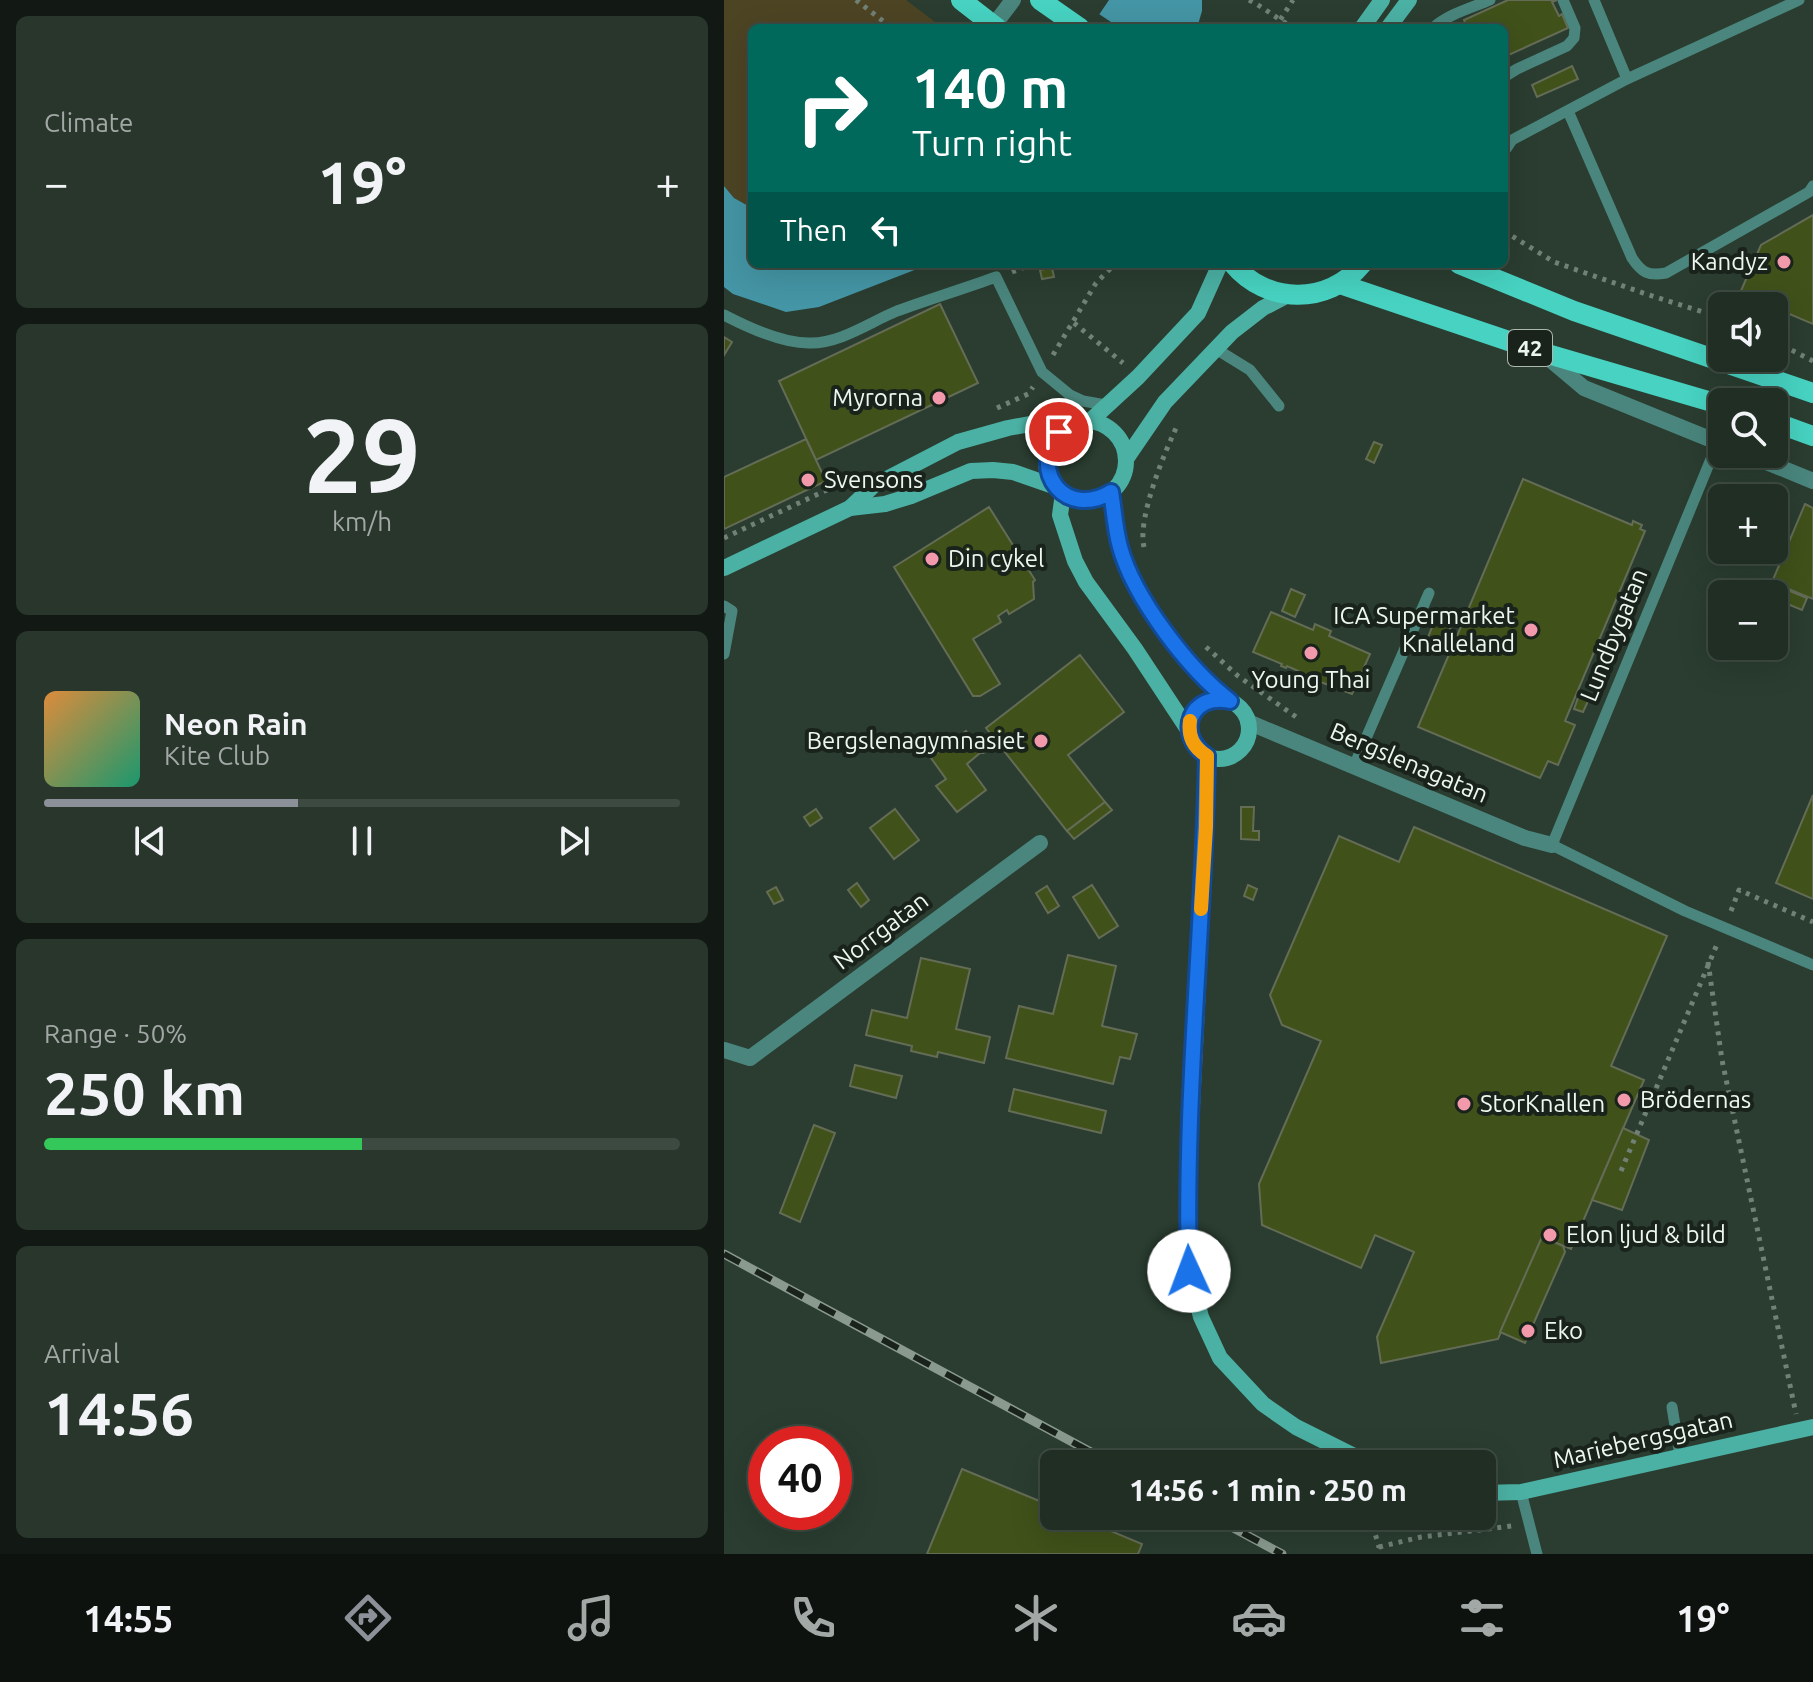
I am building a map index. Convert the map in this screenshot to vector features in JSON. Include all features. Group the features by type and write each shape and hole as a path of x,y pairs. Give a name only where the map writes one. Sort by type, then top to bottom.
{"main road":[{"path":"961,0 993,24"},
{"path":"1040,0 1075,24"},
{"path":"1237,268 1259,286 1288,295 1309,295 1340,284 1358,268"},
{"name":"42","path":"1469,268 1574,311 1813,393"},
{"name":"42","path":"1340,284 1541,352 1708,401"},
{"path":"1788,427 1813,436"}],"street":[{"path":"997,24 1013,0"},
{"path":"1365,24 1382,0"},
{"path":"1391,24 1409,0"},
{"path":"1111,492 1120,548 1149,606 1163,629 1212,687 1245,713 1248,733 1245,744 1228,757 1217,759 1198,750 1189,731 1135,649 1086,582 1075,561 1060,515 1059,490 1048,472 1047,455 1059,432 1081,423 1106,405 1138,377 1198,313 1218,268"},
{"path":"1126,459 1165,402 1232,332 1263,308 1288,295"},
{"path":"1541,352 1584,388 1708,438"},
{"path":"724,568 850,508 873,486 958,442 1008,428 1046,421 1098,423 1114,433 1126,459 1121,481 1111,492 1096,500 1078,500 1013,472 993,470 971,471 885,504 850,508"},
{"path":"1781,468 1813,481"},
{"path":"1189,731 1190,721 1201,704 1210,700 1230,701"},
{"name":"Bergslenagatan","path":"1248,722 1525,838 1552,845"},
{"path":"1207,756 1187,1206 1189,1271 1201,1317 1220,1358 1263,1404 1296,1427 1342,1450"},
{"name":"Norrgatan","path":"724,1050 750,1058 1040,843"},
{"name":"Mariebergsgatan","path":"1496,1493 1521,1492 1806,1429"}],"lane":[{"path":"1437,24 1490,0"},
{"path":"1508,75 1567,46 1574,38 1575,28 1563,0"},
{"path":"1594,0 1627,79"},
{"path":"1508,142 1627,79 1799,0"},
{"path":"1568,111 1632,258 1639,269 1652,275 1666,273 1809,192 1813,186"},
{"path":"724,315 790,341 809,344 825,342 896,312 996,277 1042,372 1070,395 1106,405"},
{"path":"1216,349 1250,370 1279,406"},
{"name":"Lundbygatan","path":"1552,845 1710,468"},
{"path":"1354,766 1429,593"},
{"path":"724,606 732,611 724,654"},
{"path":"1552,845 1685,911 1813,965"},
{"path":"1672,1407 1680,1456"},
{"path":"1521,1492 1537,1554"}],"path":[{"path":"856,0 887,24"},
{"path":"1249,0 1259,2 1286,24"},
{"path":"1276,24 1293,0"},
{"path":"1508,233 1554,262 1708,314"},
{"path":"1788,348 1813,361"},
{"path":"724,538 858,475"},
{"path":"1143,543 1148,558"},
{"path":"1203,643 1238,676 1297,718 1309,723"},
{"path":"1621,1171 1739,890 1813,922"},
{"path":"1708,962 1722,1060 1806,1429"},
{"path":"1379,1547 1434,1535 1528,1524"},
{"path":"1374,1530 1379,1547 1376,1554"}],"shaded area":[{"path":"724,0 906,0 938,24 748,24 748,206 734,198 724,186"}],"water":[{"path":"1109,0 1202,0 1198,24 1093,24"},
{"path":"724,186 734,198 748,206 748,268 920,268 819,307 786,312 733,294 724,287"}],"pier":[{"path":"1096,12 1114,24 1088,24"}],"building":[{"path":"1508,0 1557,0 1552,2 1568,28 1508,55 1508,24 1466,24 1464,20"},
{"path":"1572,66 1578,79 1537,97 1532,85"},
{"path":"1813,215 1813,324 1788,313 1788,292 1740,292 1761,245"},
{"path":"1052,268 1054,277 1042,279 1040,270"},
{"path":"940,304 978,383 816,460 779,381"},
{"path":"724,337 732,342 724,355"},
{"path":"806,439 826,481 724,529 724,477"},
{"path":"1374,442 1382,445 1374,463 1366,459"},
{"name":"ICA Supermarket Knalleland","path":"1523,479 1632,525 1633,521 1642,525 1640,529 1645,531 1565,721 1575,725 1558,765 1548,761 1540,778 1418,727 1450,652 1426,642 1435,620 1451,627 1448,633 1457,636"},
{"path":"1805,504 1813,508 1813,599 1788,589 1788,580 1773,580 1780,564 1788,564 1788,544"},
{"path":"989,507 1035,580 1034,599 1009,614 1007,610 998,616 1001,622 973,639 1000,684 980,696 973,696 894,567"},
{"path":"1291,589 1305,595 1295,617 1282,611"},
{"path":"1788,590 1807,598 1802,610 1788,604"},
{"name":"Young Thai","path":"1271,612 1313,630 1315,624 1331,631 1329,636 1370,654 1352,694 1253,652"},
{"name":"Bergslenagymnasiet","path":"1080,655 1124,712 1068,755 1105,802 1067,831 986,728"},
{"path":"1579,695 1589,699 1583,712 1574,709"},
{"path":"966,731 983,753 967,764 986,790 957,812 936,786 946,779 931,758"},
{"path":"1813,795 1813,899 1776,883"},
{"path":"1105,802 1112,810 1074,839 1067,831"},
{"path":"1241,807 1254,807 1253,831 1259,831 1259,840 1241,839"},
{"path":"816,809 822,818 810,826 804,817"},
{"path":"895,809 919,840 894,859 870,828"},
{"name":"StorKnallen","path":"1414,827 1667,936 1611,1066 1644,1080 1571,1249 1542,1237 1498,1339 1381,1363 1377,1337 1414,1252 1375,1235 1361,1268 1262,1225 1259,1184 1321,1041 1282,1025 1270,995 1339,836 1399,862"},
{"path":"857,883 869,900 861,907 848,890"},
{"path":"1092,885 1118,926 1099,938 1073,897"},
{"path":"1248,885 1257,889 1253,900 1244,896"},
{"path":"1047,886 1059,906 1048,913 1036,893"},
{"path":"776,887 783,900 774,904 767,892"},
{"path":"1068,955 1116,966 1102,1026 1137,1034 1130,1059 1120,1057 1113,1084 1006,1058 1019,1006 1053,1014"},
{"path":"921,958 970,969 956,1029 990,1037 984,1063 938,1052 937,1057 911,1051 912,1046 866,1035 872,1010 907,1018"},
{"path":"855,1065 902,1076 896,1098 850,1086"},
{"path":"1014,1089 1106,1111 1101,1133 1009,1111"},
{"path":"814,1125 835,1133 800,1222 780,1213"},
{"path":"1623,1128 1649,1140 1622,1210 1592,1200"},
{"path":"1542,1237 1563,1246 1565,1252 1525,1343 1500,1332"},
{"path":"962,1469 1040,1501 1040,1530 1108,1530 1142,1544 1138,1554 927,1554"}],"railway":[{"path":"724,1254 1087,1450"},
{"path":"1237,1530 1282,1554"}],"slow traffic":[{"path":"1190,721 1192,742 1207,756 1201,909"}],"place":[{"name":"Kandyz","path":"1784,262"},
{"name":"Myrorna","path":"939,398"},
{"name":"Svensons","path":"808,480"},
{"name":"Din cykel","path":"932,559"},
{"name":"ICA Supermarket Knalleland","path":"1531,630"},
{"name":"Young Thai","path":"1311,653"},
{"name":"Bergslenagymnasiet","path":"1041,741"},
{"name":"Brödernas","path":"1624,1100"},
{"name":"StorKnallen","path":"1464,1104"},
{"name":"Elon ljud & bild","path":"1550,1235"},
{"name":"Eko","path":"1528,1331"}],"route":[{"path":"1059,432 1047,455 1051,480 1063,493 1078,500 1096,500 1111,492 1120,548 1134,581 1163,629 1212,687 1230,701 1210,700 1201,704 1190,721 1189,731 1192,742 1207,756 1187,1206 1189,1271"}]}
